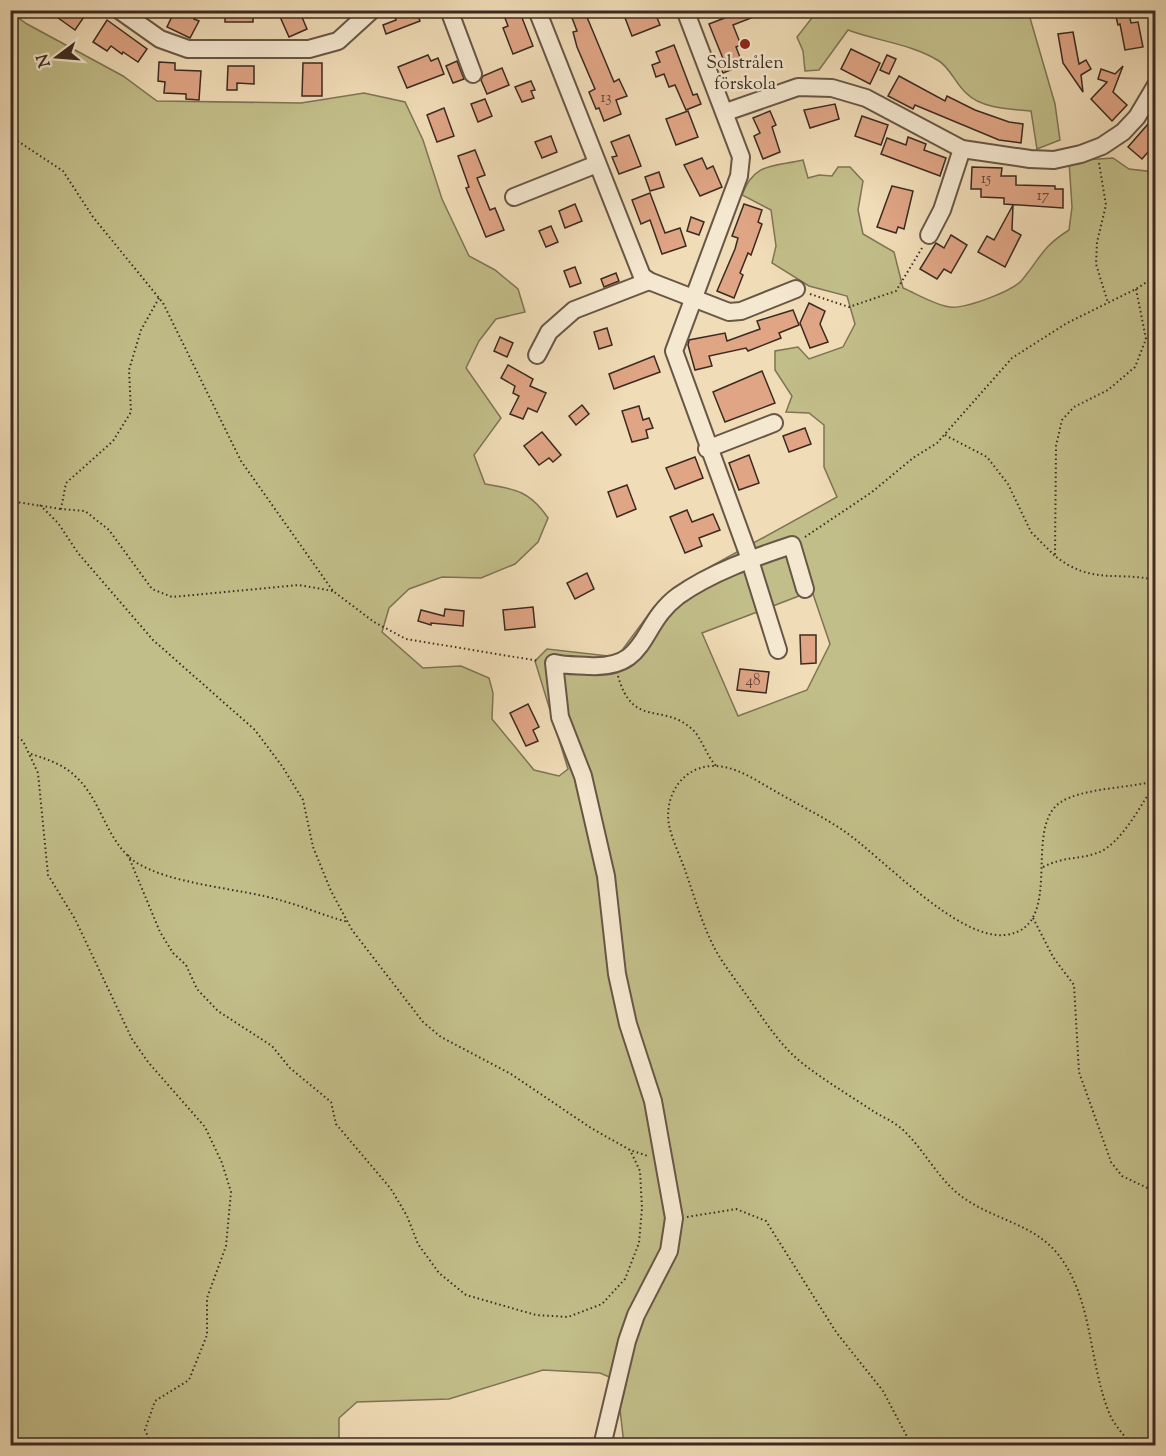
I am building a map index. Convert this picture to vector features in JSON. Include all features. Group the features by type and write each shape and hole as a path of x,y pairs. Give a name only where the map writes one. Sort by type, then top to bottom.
{"street":[{"path":"119,10 160,39 188,49 309,49 338,40 372,10"},
{"path":"449,10 473,75"},
{"path":"537,10 642,276 649,282 729,312 741,311 796,289"},
{"path":"685,10 726,112 741,157 740,176 692,297 674,351 707,449 750,560 778,650"},
{"path":"726,112 798,87 832,88 866,98 962,149 1030,159 1054,160 1095,148 1123,132 1137,117 1155,85"},
{"path":"929,235 942,210 962,149"},
{"path":"514,197 597,164"},
{"path":"537,355 549,332 574,310 649,282"},
{"path":"707,449 774,423"},
{"path":"603,1446 627,1341 636,1315 669,1251 674,1218 653,1101 628,1024 617,974 606,876 583,776 560,717 554,663 615,666 631,657 654,620 669,603 723,571 792,545 805,589"}],"path":[{"path":"10,136 63,171 93,217 159,298 241,460 333,591 374,622 406,639 554,663"},
{"path":"1095,148 1106,205 1097,243 1096,264 1108,303"},
{"path":"796,289 849,307 896,291 929,235"},
{"path":"792,545 872,492 944,434 1012,358 1067,323 1136,289 1155,276"},
{"path":"1054,556 1056,446 1062,420 1074,407 1108,390 1135,367 1146,339 1136,289"},
{"path":"61,509 66,483 113,441 130,412 129,370 141,330 159,298"},
{"path":"944,434 987,457 1008,484 1031,532 1054,556 1070,568 1101,578 1139,577 1155,580"},
{"path":"10,501 85,511 109,530 152,589 172,597 299,585 333,591"},
{"path":"40,506 58,523 78,553 153,640 255,730 282,766 303,800 313,847 348,922 409,1005 441,1037 511,1074 555,1105 630,1150 665,1162"},
{"path":"615,666 624,695 631,705 683,722 693,730 705,755 717,767"},
{"path":"10,732 23,741 38,773 48,875 75,919 132,1038 148,1062 205,1127 222,1163 231,1192 226,1246 207,1298 207,1335 189,1380 155,1401 145,1430 152,1446"},
{"path":"29,753 55,762 75,776 92,796 104,822 122,851 136,862 175,879 220,885 283,901 316,914 348,922"},
{"path":"1132,1446 1111,1418 1095,1365 1078,1292 1058,1255 1042,1238 962,1197 901,1129 831,1084 799,1060 776,1038 718,953 705,928 669,824 669,805 672,793 681,779 697,769 717,767 743,773 845,832 961,923 989,934 1005,935 1016,932 1033,918 1041,888 1044,825 1052,810 1062,801 1083,793 1130,788 1155,782"},
{"path":"1042,867 1060,859 1098,853 1110,846 1131,822 1155,782"},
{"path":"128,855 159,932 173,953 186,965 198,989 218,1011 272,1046 290,1068 331,1102 336,1124 391,1189 407,1216 418,1244 439,1273 466,1295 536,1315 568,1317 602,1304 625,1279 639,1243 642,1208 640,1171 630,1150"},
{"path":"1033,918 1053,957 1074,986 1079,1072 1111,1162 1122,1176 1155,1192"},
{"path":"674,1218 736,1209 766,1221 836,1332 883,1391 912,1446"}],"shaded area":[{"path":"818,10 1028,11 1055,104 1060,140 1037,149 1031,111 997,107 980,102 962,89 943,64 929,55 848,30 819,70 805,71 803,51 797,37"},
{"path":"10,12 27,24 123,76 157,101 301,103 364,93 405,102 423,140 442,199 469,256 495,270 518,289 525,312 496,319 479,341 466,368 501,418 474,455 485,484 521,493 535,502 548,518 538,542 515,564 481,578 442,577 409,589 389,608 382,632 423,668 461,666 489,678 493,693 492,719 534,770 559,776 568,769 535,661 547,649 617,657 654,607 690,578 837,497 824,467 824,425 809,413 786,412 792,396 775,370 775,351 798,347 809,359 843,347 855,324 847,296 809,286 772,263 776,246 771,210 742,195 752,177 759,171 774,165 803,160 808,178 819,175 832,176 838,167 850,167 863,181 858,210 863,234 894,252 903,288 932,302 957,307 999,294 1017,284 1047,247 1069,230 1072,207 1069,161 1113,158 1129,169 1155,172 1155,1445 624,1445 620,1409 626,1384 600,1373 543,1370 449,1399 357,1402 339,1418 339,1445 11,1445","holes":["812,591 830,644 807,690 738,716 702,633"]}],"building":[{"path":"47,10 81,10 86,14 75,30"},
{"path":"175,10 198,10 194,19 199,21 190,38 167,27"},
{"path":"225,10 253,10 253,22 225,22"},
{"path":"277,10 299,10 307,29 289,37"},
{"path":"393,10 416,10 420,21 386,34 383,25 396,20"},
{"path":"502,10 519,10 533,46 513,54 503,28 508,26"},
{"path":"569,10 584,10 614,82 619,79 627,96 616,100 621,114 604,121 589,92 595,89 577,47 573,32 577,31"},
{"path":"622,10 654,10 660,25 632,36"},
{"path":"733,10 769,11 733,25 741,45 736,47 743,65 723,73 719,63 724,61 709,24 735,14"},
{"path":"1128,10 1131,23 1138,22 1143,47 1125,50 1120,24 1118,25 1115,13"},
{"path":"107,20 147,49 138,62 111,46 107,51 93,42"},
{"path":"1073,32 1079,64 1086,60 1091,69 1081,75 1083,92 1063,63 1058,34"},
{"path":"674,45 693,95 697,94 701,104 686,110 675,85 669,87 664,74 656,77 652,65 660,62 656,52"},
{"path":"851,49 880,63 870,84 841,69"},
{"path":"428,55 431,61 438,58 444,74 407,88 398,67"},
{"path":"887,55 896,59 889,74 880,70"},
{"path":"457,61 464,79 453,83 446,66"},
{"path":"159,62 175,63 175,70 201,71 199,100 186,99 186,94 164,93 165,82 158,81"},
{"path":"303,63 322,63 322,96 302,96"},
{"path":"228,66 254,66 254,84 237,83 237,90 227,90"},
{"path":"1123,66 1113,92 1127,105 1112,121 1091,99 1107,82 1098,79 1101,69 1115,74"},
{"path":"502,68 509,85 487,94 481,80 483,76"},
{"path":"899,76 945,101 947,96 975,110 1009,122 1023,124 1021,143 999,140 915,105 913,109 888,96"},
{"path":"531,81 535,90 531,91 534,98 522,102 515,87"},
{"path":"485,99 492,116 478,122 471,104"},
{"path":"835,104 839,119 810,128 804,110"},
{"path":"444,108 454,136 437,142 427,115"},
{"path":"688,111 698,137 676,145 666,119"},
{"path":"770,111 776,125 772,127 780,152 763,159 754,136 760,133 753,118"},
{"path":"862,116 888,125 881,145 855,136"},
{"path":"1155,116 1155,158 1148,152 1142,159 1128,147"},
{"path":"629,135 641,166 619,174 612,157 617,156 611,142"},
{"path":"551,136 557,152 542,158 535,142"},
{"path":"908,137 926,144 924,150 946,158 940,176 881,154 887,138 906,145"},
{"path":"475,150 485,175 477,178 490,210 495,208 504,230 486,237 466,188 469,187 458,156"},
{"path":"702,158 707,169 713,166 722,187 700,196 684,165"},
{"path":"972,167 1002,168 1001,176 1016,176 1016,185 1055,186 1055,189 1063,189 1063,208 1004,204 1004,198 981,197 981,189 971,189"},
{"path":"659,172 664,187 650,191 645,177"},
{"path":"892,186 913,191 904,229 898,227 896,233 877,227"},
{"path":"650,193 665,233 680,228 686,246 662,254 650,220 641,224 632,200"},
{"path":"575,204 582,221 565,228 559,211"},
{"path":"744,204 762,210 758,222 762,224 751,255 748,253 740,273 743,275 734,298 717,291 735,249 738,238 732,236"},
{"path":"1013,205 1012,230 1021,235 1005,267 978,252 987,236 994,240"},
{"path":"691,217 704,222 699,235 687,231"},
{"path":"551,226 558,242 546,247 539,231"},
{"path":"951,235 967,245 951,273 944,269 937,279 920,269 936,243 944,248"},
{"path":"575,267 581,283 570,287 564,271"},
{"path":"616,273 619,281 604,287 601,279"},
{"path":"809,303 825,311 820,324 828,342 810,348 800,323"},
{"path":"793,310 799,325 779,333 781,338 748,351 746,348 709,356 712,366 695,370 688,345 689,340 725,333 727,341 760,329 757,321"},
{"path":"607,328 612,345 599,349 594,332"},
{"path":"500,337 513,343 507,357 494,351"},
{"path":"654,356 660,372 614,389 609,374"},
{"path":"508,365 533,379 530,386 546,393 537,412 528,408 523,419 510,414 519,396 513,393 515,386 501,378"},
{"path":"762,371 775,403 725,422 713,392"},
{"path":"582,405 589,414 576,425 569,416"},
{"path":"639,406 643,420 649,418 653,428 646,430 648,438 632,442 622,411"},
{"path":"805,428 811,444 789,452 783,436"},
{"path":"542,432 561,455 553,462 549,458 539,465 524,446"},
{"path":"749,455 759,483 739,490 729,463"},
{"path":"695,457 703,478 675,489 666,468"},
{"path":"627,485 636,509 617,517 608,492"},
{"path":"687,510 692,522 713,514 720,530 699,538 702,546 685,553 670,517"},
{"path":"587,573 594,589 575,599 567,583"},
{"path":"533,607 535,627 505,630 503,610"},
{"path":"445,609 464,611 463,626 431,623 431,625 418,621 421,610 444,616"},
{"path":"800,635 816,635 816,663 801,664"},
{"path":"740,669 769,672 766,693 737,690"},
{"path":"528,704 539,727 533,730 538,741 526,746 510,713"}],"place":[{"name":"Solstrålen förskola","path":"745,44"}]}
